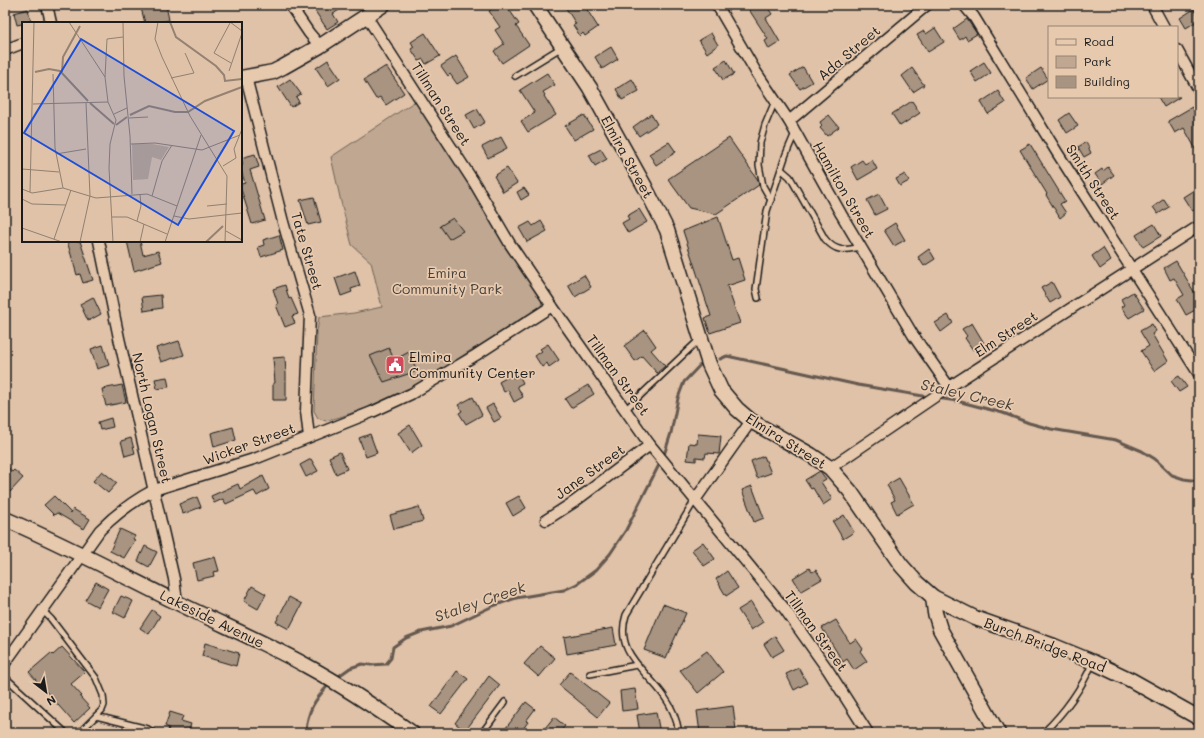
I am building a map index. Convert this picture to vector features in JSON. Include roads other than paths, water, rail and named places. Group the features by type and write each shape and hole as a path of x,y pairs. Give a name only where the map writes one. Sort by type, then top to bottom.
{"street":[{"path":"47,5 51,22"},
{"path":"290,5 309,33 320,46"},
{"path":"243,78 273,72 320,46 367,17 383,5"},
{"name":"Elmira Street","path":"535,5 590,88 667,230 709,364 721,390 736,409 751,421 811,455 830,468 850,491 901,565 917,583 933,597"},
{"name":"Hamilton Street","path":"717,5 756,72 789,121 837,207 913,335 949,387"},
{"name":"Ada Street","path":"789,121 927,5"},
{"name":"Smith Street","path":"964,5 974,17 1058,154 1199,374"},
{"path":"1152,5 1163,26"},
{"name":"Tillman Street","path":"367,17 475,184 510,244 552,306 650,445 784,608 828,670 868,733"},
{"path":"5,50 22,43"},
{"path":"1178,52 1199,90"},
{"name":"Tate Street","path":"243,78 310,314 306,411 309,437"},
{"name":"Elm Street","path":"830,468 949,387 1199,226"},
{"name":"North Logan Street","path":"99,242 119,338 174,580 176,602"},
{"name":"Wicker Street","path":"5,664 100,530 115,515 140,498 154,490 257,458 372,412 411,394 476,355 552,306"},
{"path":"695,500 751,421"},
{"name":"Jane Street","path":"546,520 574,502 650,445"},
{"name":"Lakeside Avenue","path":"5,519 82,555 176,602 217,620 307,666 351,692 412,733"},
{"path":"933,597 935,613 940,629 998,733"},
{"name":"Burch Bridge Road","path":"933,597 975,618 1054,646 1093,662 1131,680 1199,718"}],"lane":[{"path":"515,76 563,47"},
{"path":"771,200 763,186 759,164 760,143 765,125 775,101"},
{"path":"758,298 756,289 767,211 795,132"},
{"path":"782,170 790,176 824,239 832,248 844,250 861,247"},
{"path":"626,409 701,338"},
{"path":"680,733 677,722 665,697 632,660 624,642 623,623 695,500"},
{"path":"43,611 51,619 96,678 103,695 104,705 102,710 79,733"},
{"path":"1043,733 1059,718 1074,699 1093,662"},
{"path":"590,674 636,665"},
{"path":"5,677 66,733"},
{"path":"482,733 505,702"},
{"path":"96,716 148,729 154,733"}],"waterway":[{"name":"Staley Creek","path":"720,359 727,356 858,385 929,397"},
{"name":"Staley Creek","path":"336,678 350,668 362,664 386,664 391,658 393,647 406,638 421,632 451,626 493,606 516,598 564,590 577,584 596,570 610,554 626,530 664,455 671,433 678,398 684,382 700,365"},
{"name":"Staley Creek","path":"937,398 957,401 1003,413 1029,423 1051,429 1116,440 1142,451 1155,459 1172,475 1184,479 1199,481"},
{"name":"Staley Creek","path":"306,733 310,712 320,695 330,683"}],"place":[{"name":"Elmira Community Center","path":"395,365"}],"park label":[{"name":"Emira Community Park","path":"447,282"}]}
